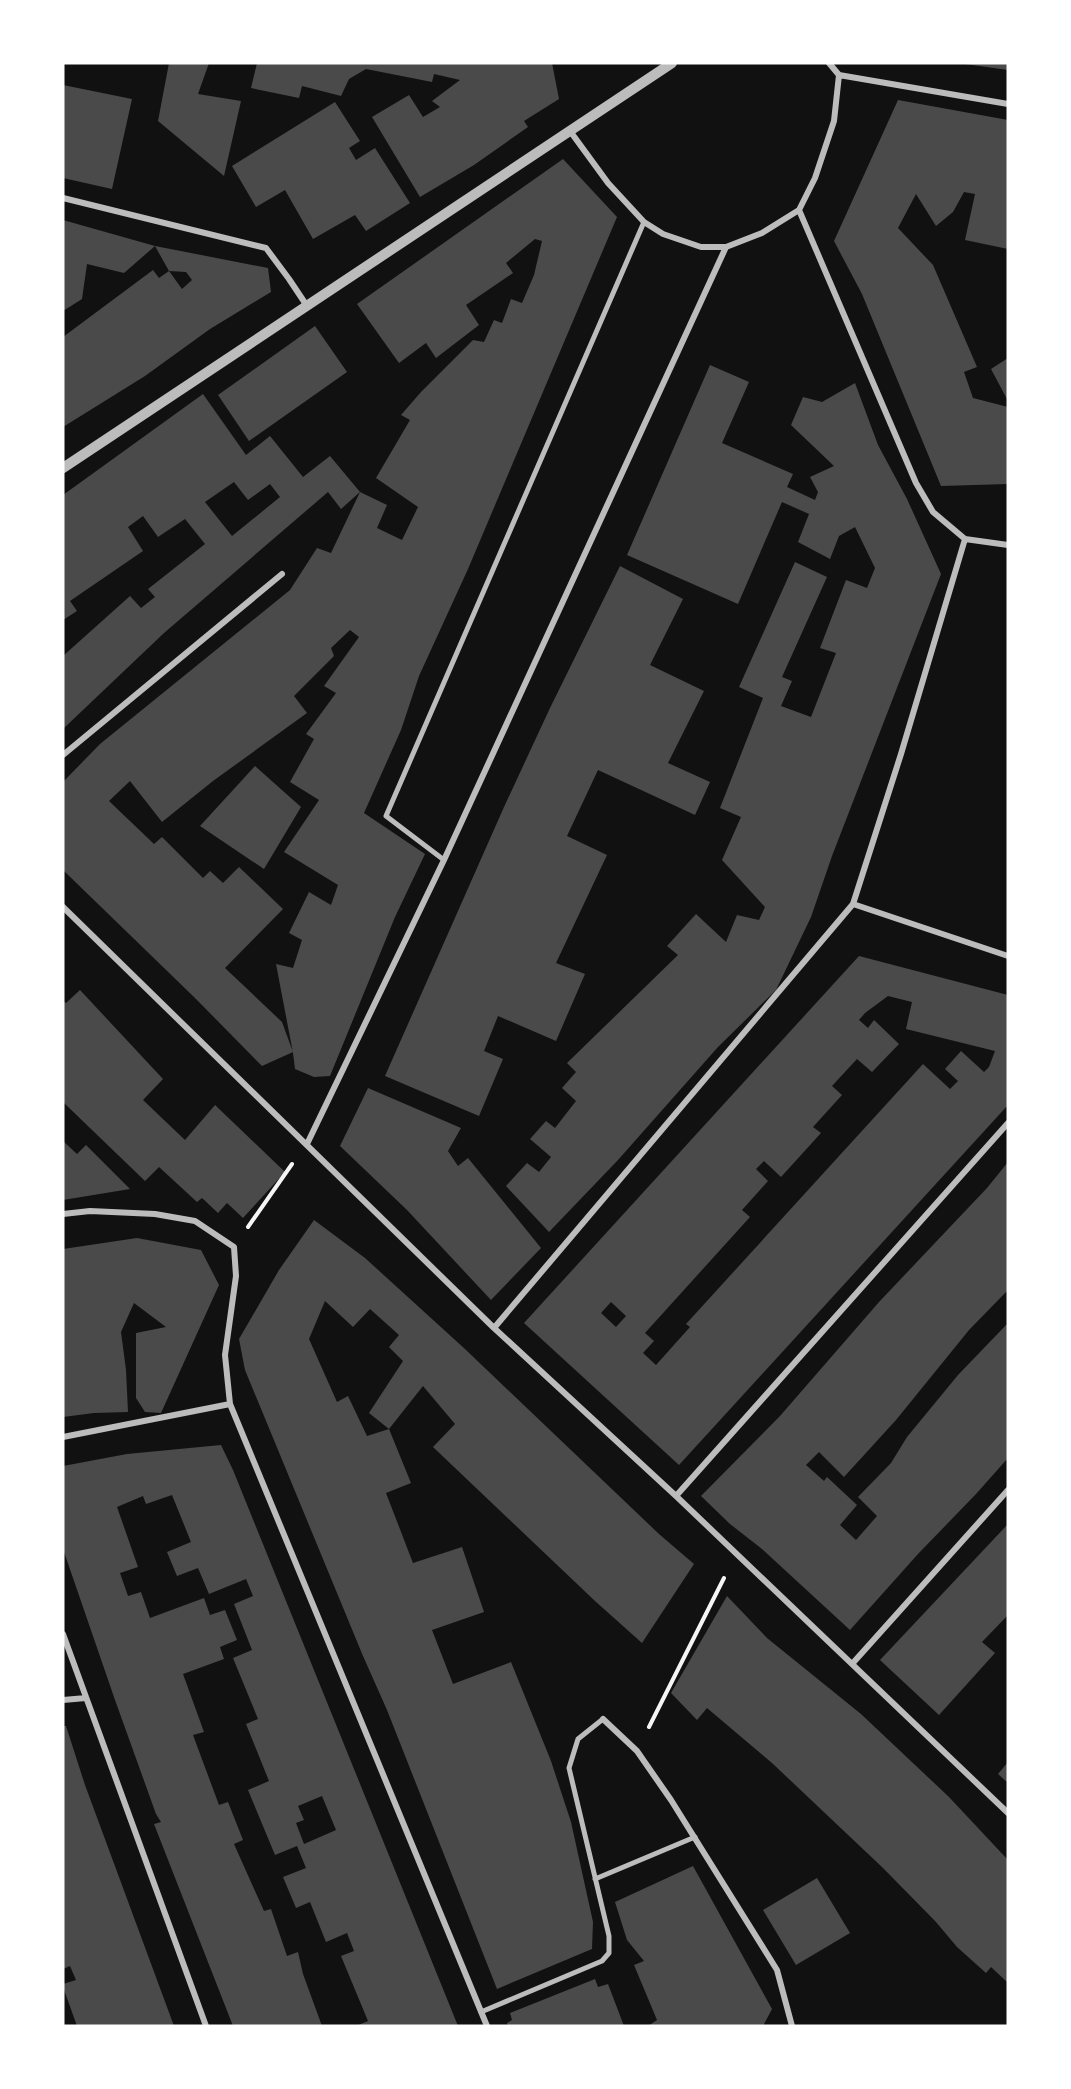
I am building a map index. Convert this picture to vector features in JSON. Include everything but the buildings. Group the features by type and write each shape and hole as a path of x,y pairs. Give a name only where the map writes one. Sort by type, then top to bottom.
{"street":[{"path":"63,468 672,63"},
{"path":"570,131 608,183 644,222 663,234 701,247 726,247 762,233 799,210 815,178 834,121 838,75 830,63"},
{"path":"838,75 1008,104"},
{"path":"63,198 266,248 290,279 306,306"},
{"path":"799,210 916,483 933,512 965,539 1008,545"},
{"path":"444,860 386,816 644,222"},
{"path":"307,1144 444,860 726,247"},
{"path":"494,1328 853,904 901,754 965,539"},
{"path":"63,755 282,574"},
{"path":"853,904 1008,956"},
{"path":"63,907 494,1328 676,1496 1008,1813"},
{"path":"676,1496 1008,1123"},
{"path":"63,1214 90,1211 144,1213 195,1221 234,1247 236,1276 225,1355 230,1404 487,2026"},
{"path":"63,1437 230,1404"},
{"path":"852,1664 1008,1490"},
{"path":"63,1634 206,2026"},
{"path":"63,1700 86,1698"},
{"path":"481,2012 602,1961 609,1953 609,1936 569,1768 578,1739 603,1719 637,1751 777,1970 792,2026"},
{"path":"595,1879 694,1837"}],"path":[{"path":"234,1247 307,1144"},
{"path":"637,1751 736,1553"}]}
